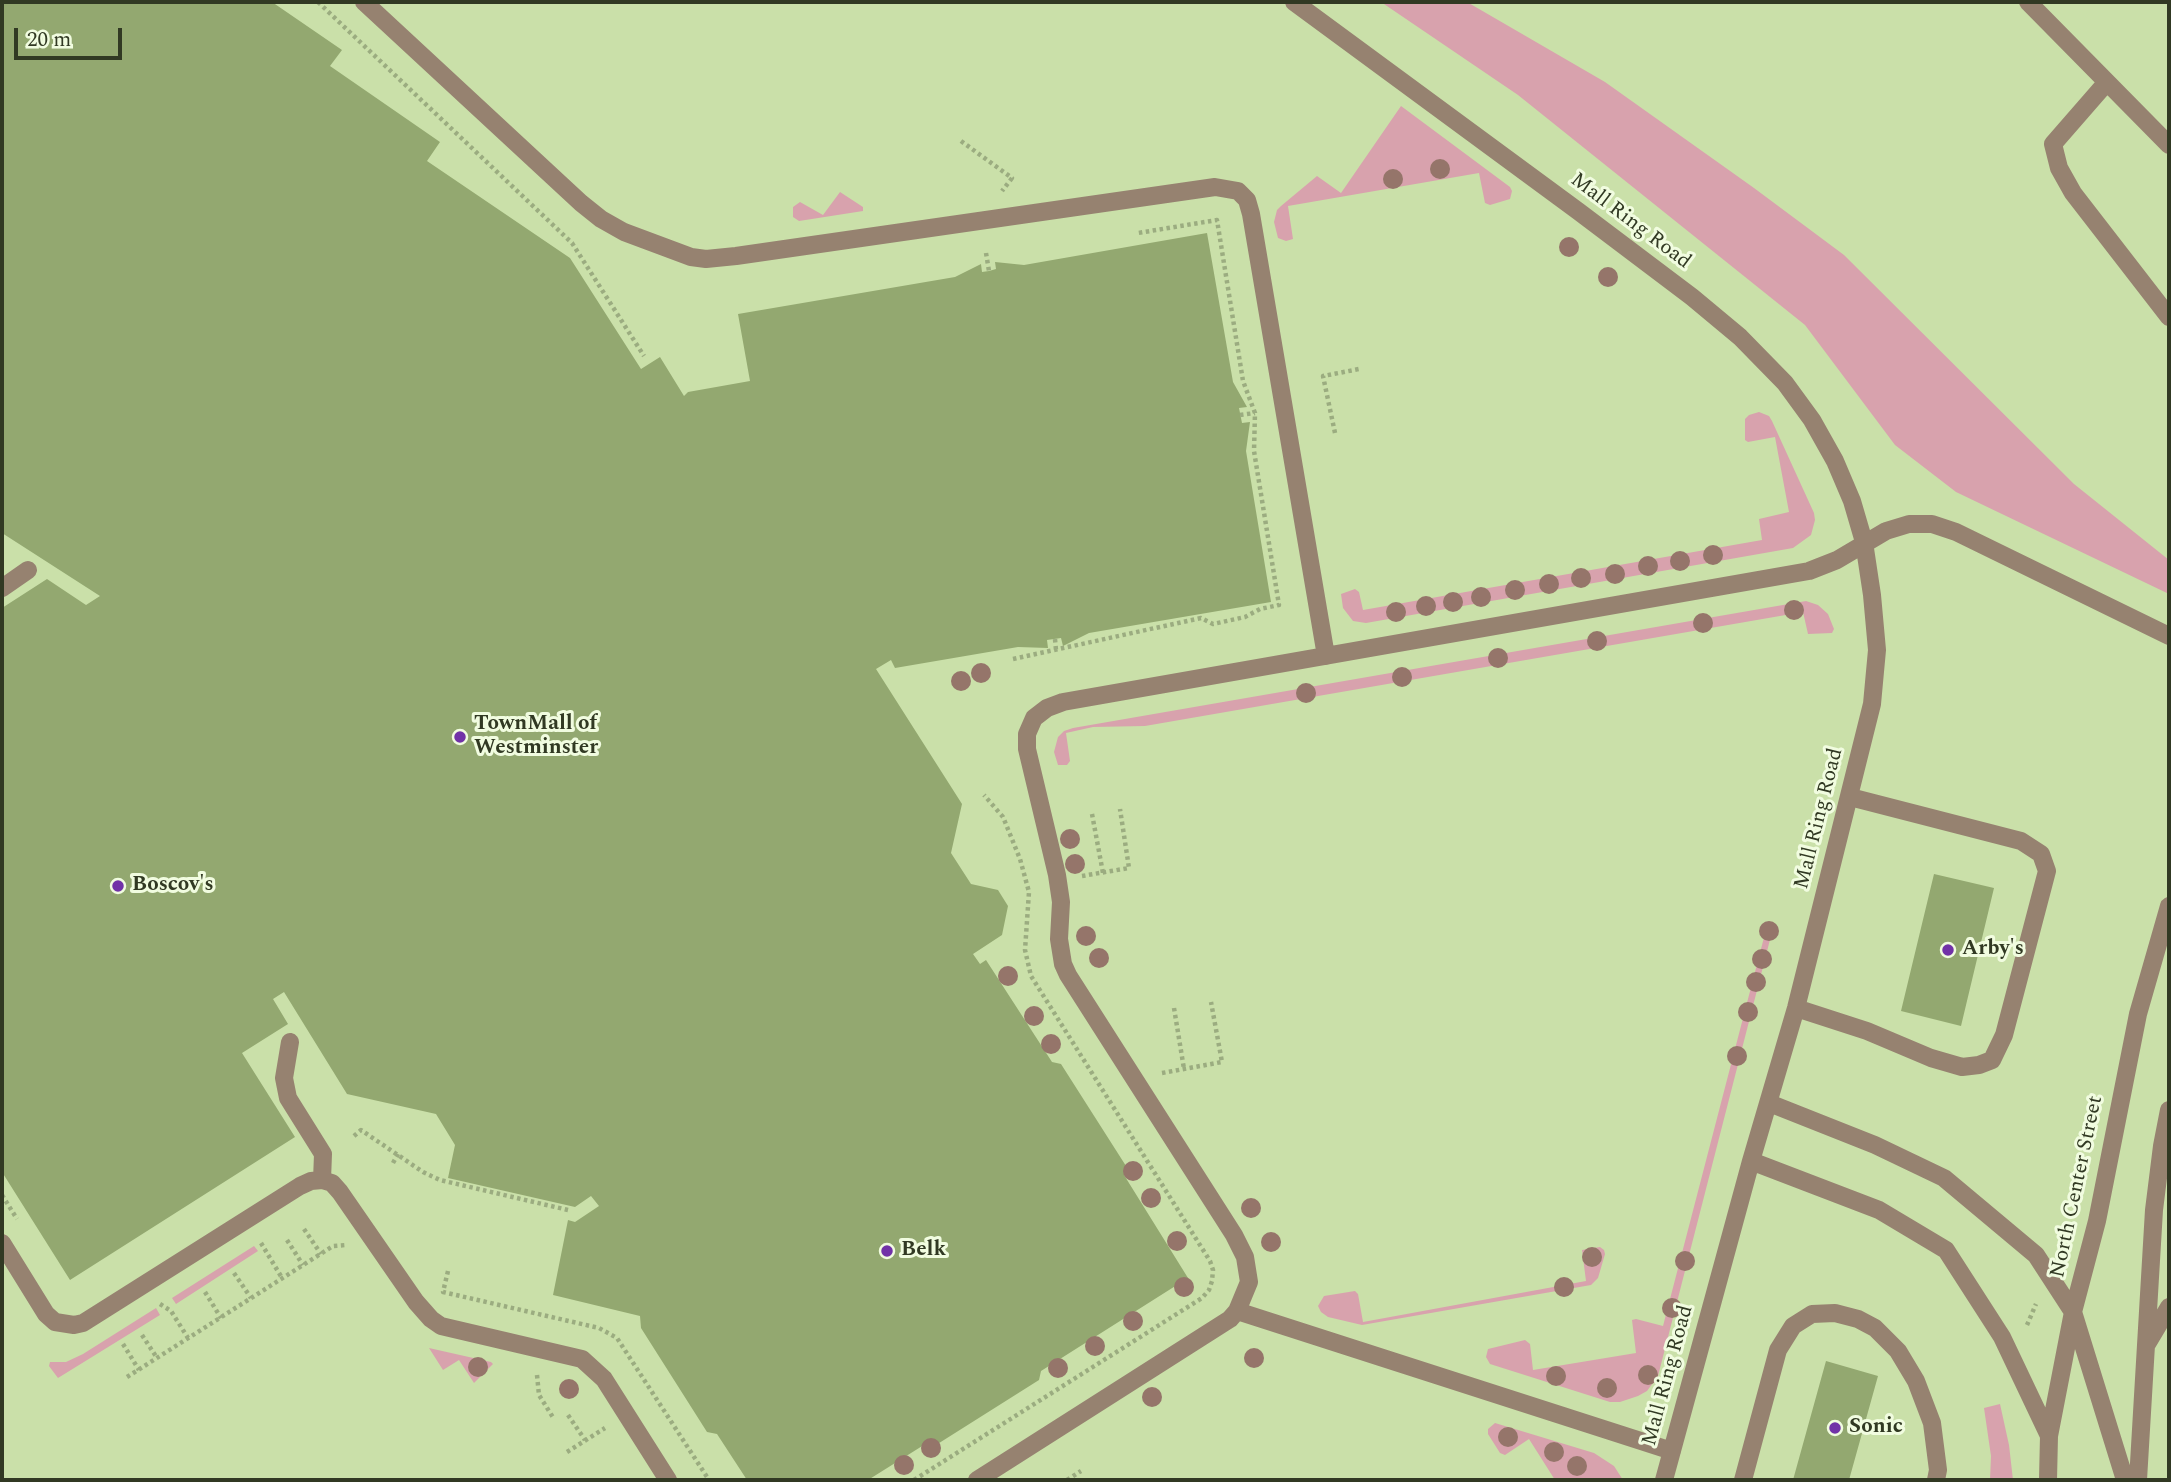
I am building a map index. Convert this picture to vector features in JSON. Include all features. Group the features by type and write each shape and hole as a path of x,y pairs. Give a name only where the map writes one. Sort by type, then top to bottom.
{"street":[{"path":"364,2 581,204 624,232 691,257 728,257 1215,187 1238,191 1247,200 1251,214 1326,656"},
{"name":"Mall Ring Road","path":"1294,2 1567,202 1740,337 1785,383 1812,420 1852,501 1864,542 1877,650 1872,704 1796,1008 1751,1161 1664,1480"},
{"path":"2028,2 2169,145"},
{"path":"2107,82 2053,144 2059,168 2073,193 2169,317"},
{"path":"976,1480 1221,1325 1237,1311 1249,1282 1248,1269 1240,1246 1063,964 1059,939 1061,902 1058,875 1027,749 1027,734 1034,718 1047,708 1063,702 1809,571 1836,560 1886,531 1909,524 1932,524 1956,532 2169,636"},
{"path":"2,588 29,570"},
{"path":"1796,1008 1867,1031 1931,1058 1962,1067 1992,1060 2004,1035 2044,884 2047,871 2041,854 2021,841 1850,797"},
{"name":"North Center Street","path":"2048,1480 2049,1436 2073,1312 2097,1220 2138,1014 2169,906"},
{"path":"290,1042 284,1078 288,1098 323,1154 322,1180"},
{"path":"1769,1103 1875,1146 1944,1178 2036,1255 2073,1312 2125,1480"},
{"path":"2138,1480 2154,1209 2169,1110"},
{"path":"1751,1161 1879,1210 1946,1250 2002,1337 2049,1436"},
{"path":"2,1243 46,1314 55,1322 74,1325 83,1323 300,1186 311,1181 331,1183 341,1192 416,1302 431,1319 442,1326 570,1355 591,1365 604,1379 668,1480"},
{"path":"2145,1347 2169,1307"},
{"path":"1237,1311 1672,1451"},
{"path":"1743,1480 1778,1350 1793,1326 1812,1314 1835,1313 1858,1319 1875,1328 1898,1351 1916,1381 1932,1423 1937,1475"}],"path":[{"path":"318,2 572,243 644,356"},
{"path":"961,141 1012,178 998,196"},
{"path":"1013,659 1201,618 1213,624 1245,617 1260,609 1279,605 1254,451 1255,413 1243,381 1217,220 1138,233"},
{"path":"986,253 989,271"},
{"path":"1335,433 1324,376 1359,369"},
{"path":"1240,415 1255,413"},
{"path":"1055,639 1056,650"},
{"path":"915,1480 987,1437 1202,1298 1212,1281 1210,1261 1031,976 1025,950 1029,892 1011,832 1003,817 984,795"},
{"path":"1076,877 1129,868 1120,809"},
{"path":"1092,814 1102,873"},
{"path":"1161,1073 1222,1062 1211,1002"},
{"path":"1174,1009 1184,1069"},
{"path":"354,1136 361,1130 423,1172 440,1180 568,1210"},
{"path":"393,1163 398,1154"},
{"path":"2,1195 22,1227"},
{"path":"304,1229 321,1254"},
{"path":"127,1377 333,1246 343,1247 350,1242 346,1237"},
{"path":"287,1240 303,1265"},
{"path":"260,1241 282,1278"},
{"path":"234,1273 251,1298"},
{"path":"205,1292 221,1318"},
{"path":"2026,1328 2037,1300"},
{"path":"160,1304 171,1311 188,1338"},
{"path":"142,1335 157,1358"},
{"path":"123,1345 139,1370"},
{"path":"536,1371 539,1395 554,1419"},
{"path":"568,1415 585,1440"},
{"path":"567,1452 606,1427"},
{"path":"1067,1480 1082,1471"}],"shaded area":[{"path":"1381,2 1467,2 1605,82 1844,255 2074,484 2169,560 2169,594 1956,492 1895,445 1805,325 1518,95"},
{"path":"1401,106 1510,187 1510,199 1490,205 1485,203 1479,173 1288,206 1293,239 1286,241 1278,238 1274,222 1277,210 1317,176 1341,193"},
{"path":"840,192 863,207 863,211 799,221 793,217 793,207 800,202 823,215"},
{"path":"1759,412 1769,416 1772,421 1814,513 1811,535 1793,548 1366,623 1353,621 1343,608 1341,594 1355,589 1359,592 1363,610 1762,540 1759,519 1789,512 1775,437 1748,442 1745,440 1745,419"},
{"path":"1806,601 1818,605 1828,614 1834,629 1832,633 1808,634 1803,612 1145,726 1093,727 1066,733 1070,761 1067,765 1058,765 1054,752 1058,737 1073,728"},
{"path":"1768,922 1774,924 1658,1376 1647,1391 1638,1396 1610,1402 1490,1364 1486,1357 1488,1349 1525,1340 1530,1344 1533,1370 1636,1353 1632,1320 1663,1326"},
{"path":"254,1246 258,1251 176,1304 172,1298"},
{"path":"1600,1247 1605,1254 1598,1278 1591,1285 1362,1325 1328,1317 1318,1306 1324,1296 1355,1291 1358,1294 1363,1322 1586,1281 1582,1250"},
{"path":"156,1308 160,1315 58,1378 49,1366 50,1362 66,1362 83,1354"},
{"path":"429,1348 493,1364 474,1383 459,1360 443,1370"},
{"path":"2000,1404 2013,1480 1990,1480 1991,1456 1984,1408"},
{"path":"1495,1423 1594,1453 1614,1466 1623,1480 1555,1480 1529,1439 1505,1455 1500,1453 1488,1434 1488,1429"}],"building":[{"name":"TownMall of Westminster","path":"2,2 272,2 342,50 330,66 440,142 427,161 570,258 641,369 660,357 684,396 688,392 750,381 738,314 955,277 981,264 982,272 996,269 995,262 1024,265 1207,233 1233,382 1247,407 1239,408 1242,423 1250,422 1246,451 1271,602 1089,633 1063,646 1061,638 1047,640 1048,648 1018,647 895,668 891,660 876,669 962,804 951,853 971,884 998,890 1008,906 1002,935 973,954 980,964 986,960 1052,1062 1061,1064 1126,1166 1124,1175 1188,1278 1041,1371 1039,1380 936,1445 927,1443 868,1480 747,1480 717,1434 707,1432 641,1328 640,1316 553,1295 568,1220 575,1222 599,1206 591,1196 575,1207 448,1178 455,1145 436,1114 347,1094 284,992 273,999 288,1024 242,1053 295,1137 70,1280 2,1172 2,608 47,579 86,605 100,596 2,533"},
{"name":"Arby's","path":"1934,874 1994,888 1961,1026 1901,1011"},
{"name":"Sonic","path":"1826,1361 1878,1376 1849,1480 1793,1480"}],"place":[{"name":"TownMall of Westminster","path":"460,737"},
{"name":"Boscov's","path":"118,886"},
{"name":"Arby's","path":"1948,950"},
{"name":"Belk","path":"887,1251"},
{"name":"Sonic","path":"1835,1428"}]}
